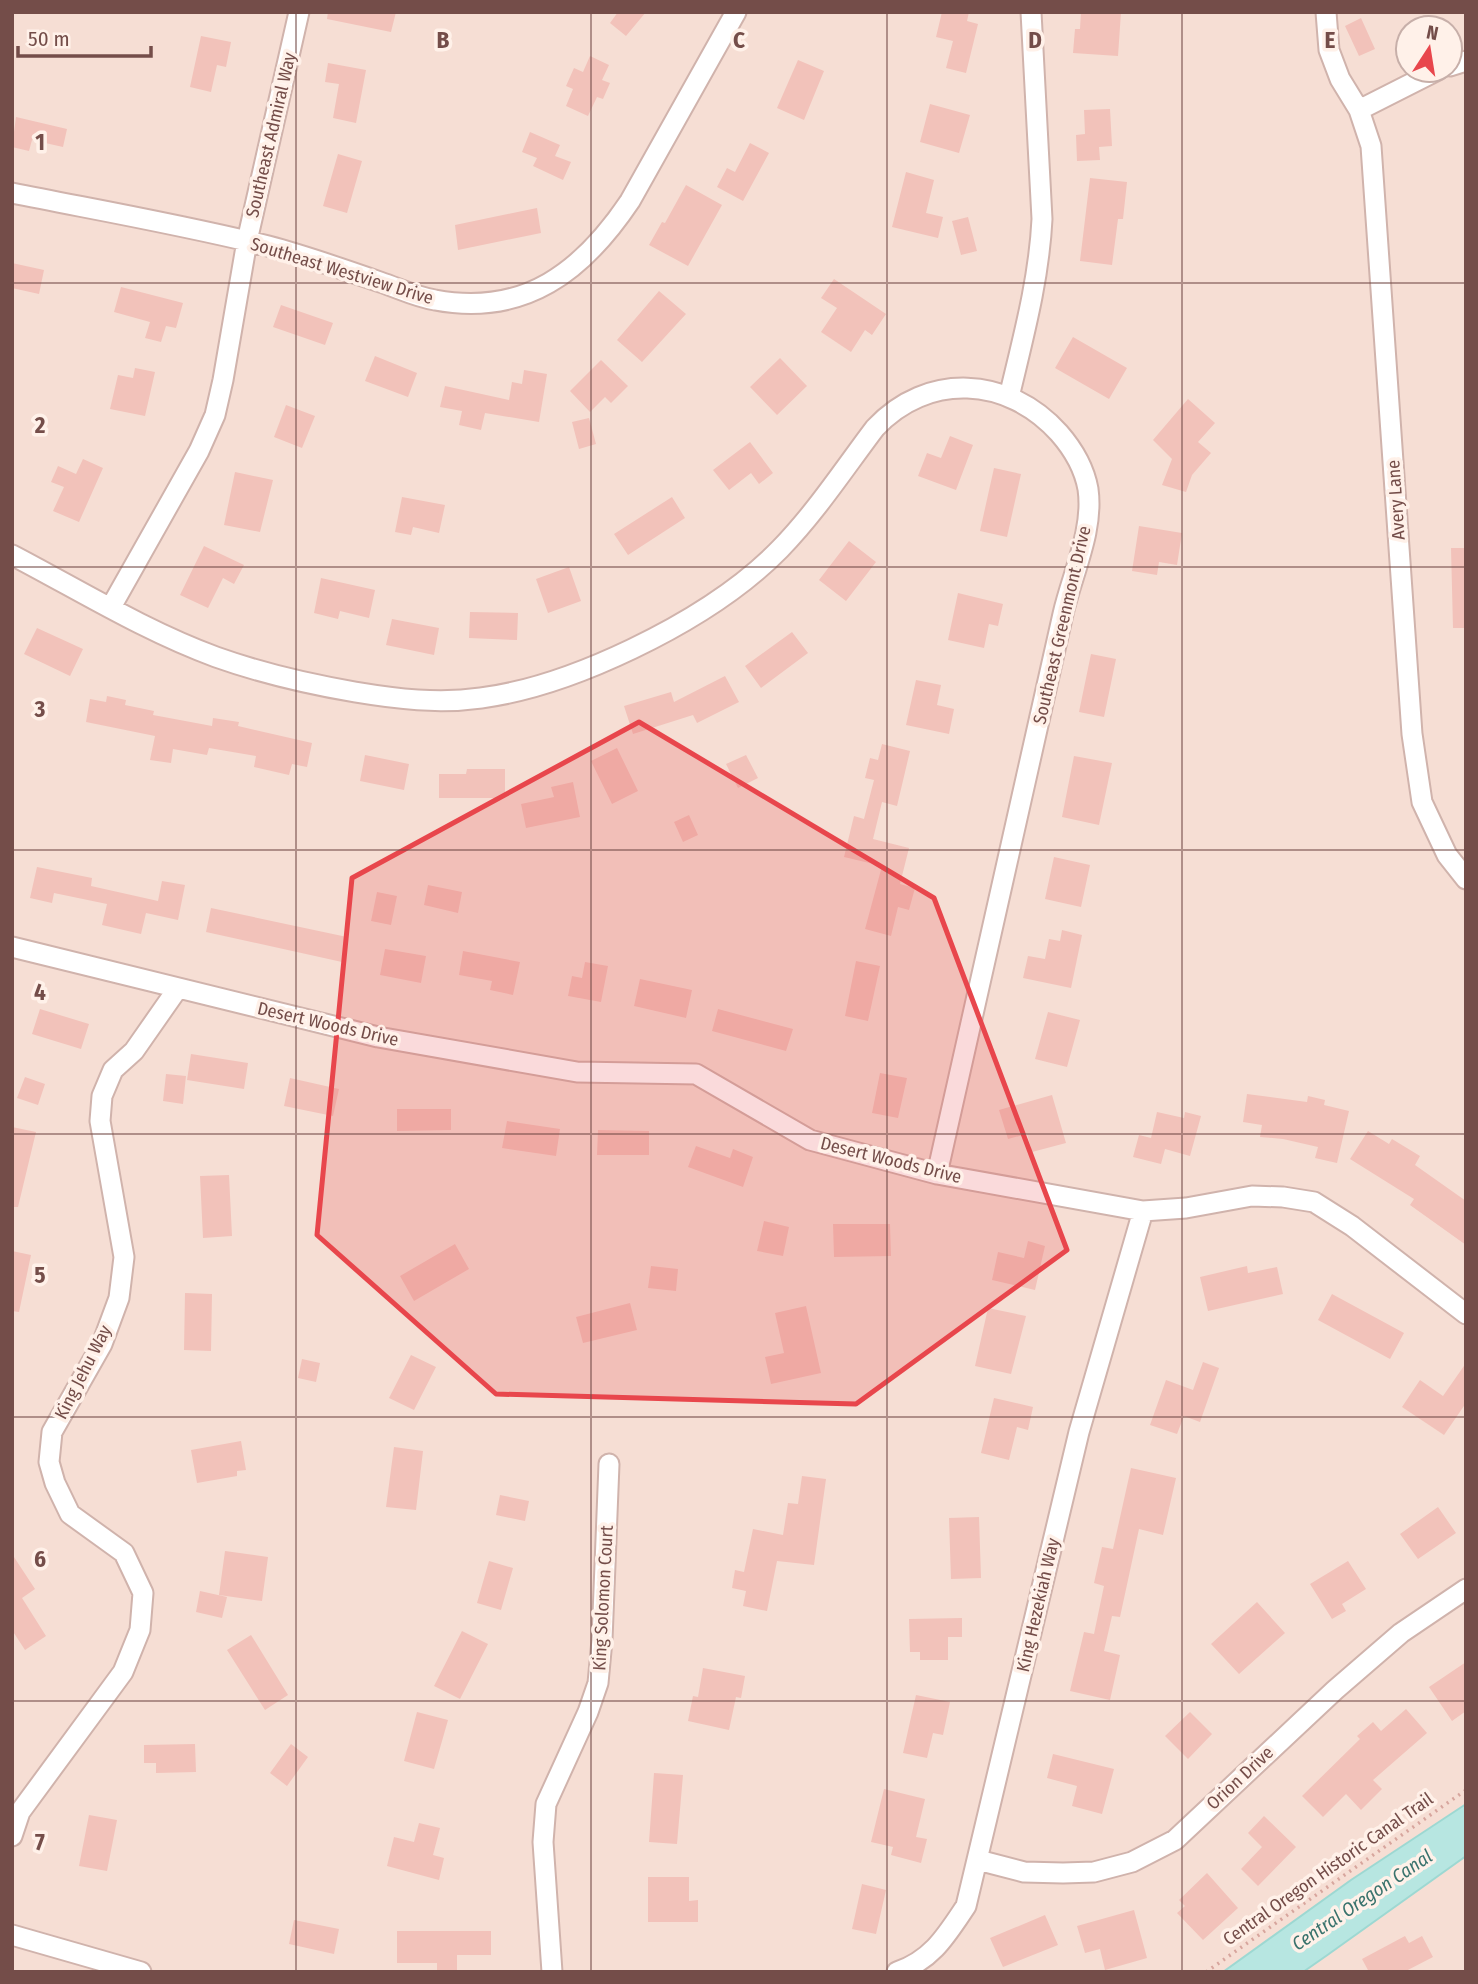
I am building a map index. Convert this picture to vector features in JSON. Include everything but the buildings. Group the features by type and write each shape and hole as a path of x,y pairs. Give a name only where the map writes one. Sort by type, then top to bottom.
{"street":[{"name":"Southeast Admiral Way","path":"111,607 199,451 215,415 247,241 299,12"},
{"name":"Southeast Westview Drive","path":"12,193 247,241 320,261 434,300 490,302 520,296 545,286 584,259 613,226 631,201 736,12"},
{"path":"1009,397 1030,308 1041,232 1031,12"},
{"name":"Avery Lane","path":"1326,12 1329,50 1340,79 1359,110 1371,146 1412,734 1422,802 1447,855 1466,879"},
{"path":"1359,110 1410,84"},
{"name":"Southeast Greenmont Drive","path":"12,555 158,632 216,657 320,686 426,701 481,698 538,687 605,661 656,637 733,591 805,522 875,428 906,401 950,388 979,390 1009,397 1044,418 1073,450 1086,480 1088,515 937,1174"},
{"name":"Desert Woods Drive","path":"12,947 378,1037 577,1072 696,1074 810,1140 937,1174 1143,1211 1186,1208 1252,1196 1314,1202 1352,1226 1466,1314"},
{"name":"King Jehu Way","path":"12,1836 20,1812 123,1672 140,1630 143,1593 124,1553 71,1514 55,1483 49,1462 52,1432 102,1344 119,1298 124,1257 100,1121 102,1096 113,1070 134,1051 178,988"},
{"name":"King Hezekiah Way","path":"897,1972 917,1965 944,1939 966,1906 1080,1432 1143,1211"},
{"name":"King Solomon Court","path":"552,1972 543,1842 546,1804 588,1712 598,1683 603,1640 609,1464"},
{"name":"Orion Drive","path":"978,1860 1024,1872 1094,1872 1132,1862 1175,1840 1344,1681 1401,1633 1466,1589"},
{"path":"12,1935 141,1972"}],"path":[{"name":"Central Oregon Historic Canal Trail","path":"1206,1972 1466,1790"}],"highlighted area":[{"path":"639,722 934,898 1067,1250 856,1404 496,1394 317,1235 352,878"}],"shaded area":[{"path":"12,12 1466,12 1466,1972 12,1972"}],"water":[{"name":"Central Oregon Canal","path":"1466,1804 1466,1856 1303,1972 1223,1972 1351,1880"}]}
